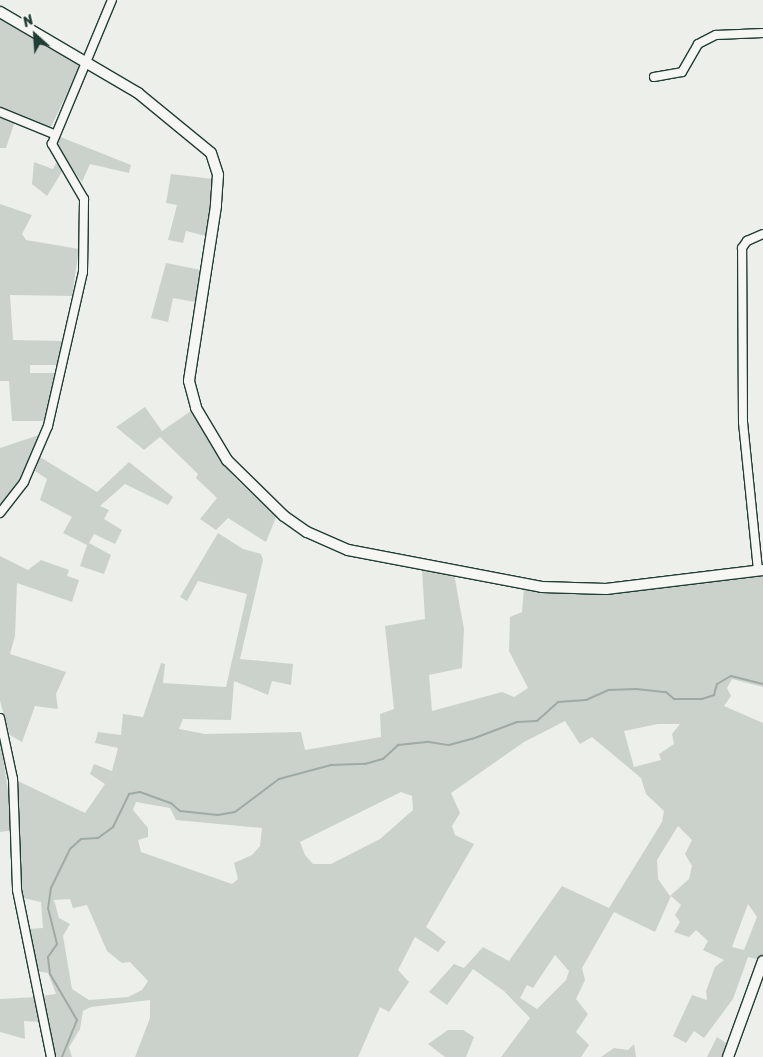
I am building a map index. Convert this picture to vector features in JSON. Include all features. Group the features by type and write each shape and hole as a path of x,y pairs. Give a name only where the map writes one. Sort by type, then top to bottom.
{"street":[{"path":"0,513 24,482 48,426 83,272 84,199 77,180 55,156 54,134 112,0"},
{"path":"0,12 85,61 169,115 212,154 218,175 216,206 192,348 190,388 208,432 227,460 284,516 307,532 348,550 542,587 614,588 761,570 742,422 742,248 747,241 763,234"},
{"path":"654,77 682,72 698,44 716,35 763,33"},
{"path":"0,112 54,134"},
{"path":"0,718 13,779 17,890 51,1057"},
{"path":"728,1057 763,961"}],"shaded area":[{"path":"0,19 81,64 50,129 0,110"},
{"path":"0,115 15,121 6,148 0,148"},
{"path":"58,136 131,165 129,173 90,164 82,182 56,147"},
{"path":"34,162 53,169 56,163 63,170 47,196 32,184"},
{"path":"171,174 213,179 206,236 186,231 183,243 168,240 177,205 166,203"},
{"path":"0,204 32,215 22,234 26,240 79,249 72,296 10,295 13,340 62,341 57,365 30,365 30,373 56,373 46,421 12,421 9,381 0,381"},
{"path":"166,263 201,270 195,302 173,298 168,322 151,318"},
{"path":"145,407 162,431 191,411 234,477 276,517 266,542 228,518 216,530 200,519 217,498 196,478 198,474 160,437 144,450 116,427"},
{"path":"39,435 25,473 0,509 0,448"},
{"path":"40,457 97,492 129,462 173,497 168,505 125,484 100,506 109,510 104,519 122,530 115,544 94,534 89,543 111,555 104,574 80,566 87,545 63,533 72,517 40,500 47,479 35,471"},
{"path":"218,533 243,549 261,554 263,560 240,659 293,664 291,685 272,681 268,695 234,681 231,720 183,719 179,729 205,734 301,732 305,750 381,737 380,714 394,709 385,626 425,619 422,570 454,574 464,629 462,668 429,675 432,711 502,692 514,697 528,688 509,651 510,617 522,612 524,588 604,594 763,575 763,687 732,679 727,688 731,696 724,706 763,723 763,954 760,960 748,957 733,999 704,1038 694,1031 686,1043 673,1036 692,995 707,1000 706,991 715,967 724,960 703,950 708,941 696,930 689,937 674,932 680,922 675,915 681,905 671,896 655,932 614,912 582,968 585,980 576,999 588,1014 576,1032 589,1045 581,1057 501,1057 530,1018 504,991 473,969 447,1005 429,992 454,964 464,968 483,947 509,961 562,886 609,908 662,822 664,811 646,794 641,778 592,737 580,744 565,721 524,742 451,793 460,813 452,826 455,835 474,844 426,927 446,942 438,952 415,937 398,970 409,982 389,1012 380,1007 358,1057 135,1057 150,1018 150,1000 91,1007 83,1011 80,1029 69,1047 72,1057 54,1057 42,996 56,994 48,973 37,971 29,929 43,928 41,902 23,898 18,868 18,781 85,813 105,784 90,774 94,764 112,771 118,748 95,743 98,732 121,735 123,714 143,717 161,663 165,664 163,683 226,687 247,594 198,581 187,601 180,597","holes":["658,724 680,724 672,734 674,744 659,754 661,760 634,767 624,731","401,792 412,796 413,810 380,839 331,864 313,864 305,855 300,842","136,802 170,808 176,820 262,828 260,846 252,855 234,863 238,879 232,884 141,852 138,840 148,837 148,828 133,810","678,826 692,840 685,854 692,866 689,879 670,896 658,879 657,860","70,899 73,908 87,905 107,951 122,963 130,962 148,981 142,990 128,997 89,1000 72,989 63,936 70,924 59,918 54,900","748,904 757,917 744,950 732,947","555,955 569,971 566,980 537,1009 520,998 527,985 533,988"]},
{"path":"0,556 28,570 41,560 69,570 67,576 79,580 72,602 17,583 15,636 10,654 66,672 56,694 58,709 35,706 22,742 10,735 0,701"},
{"path":"0,738 14,830 0,832"},
{"path":"36,997 42,1022 24,1021 25,1039 0,1032 0,999"},
{"path":"448,1030 463,1030 474,1037 466,1057 445,1057 428,1044"},
{"path":"717,1037 729,1045 724,1057 707,1057"},
{"path":"634,1044 636,1057 601,1057 614,1048 628,1050"}],"waterway":[{"path":"62,1057 77,1020 50,974 48,957 57,944 48,909 51,888 70,849 81,839 98,838 113,827 129,794 140,792 171,803 180,811 218,815 235,812 279,779 331,765 365,764 383,759 398,745 429,742 449,745 472,739 517,722 537,721 558,702 586,700 608,690 636,689 666,692 674,699 702,699 714,695 717,684 731,676 763,684"}]}
